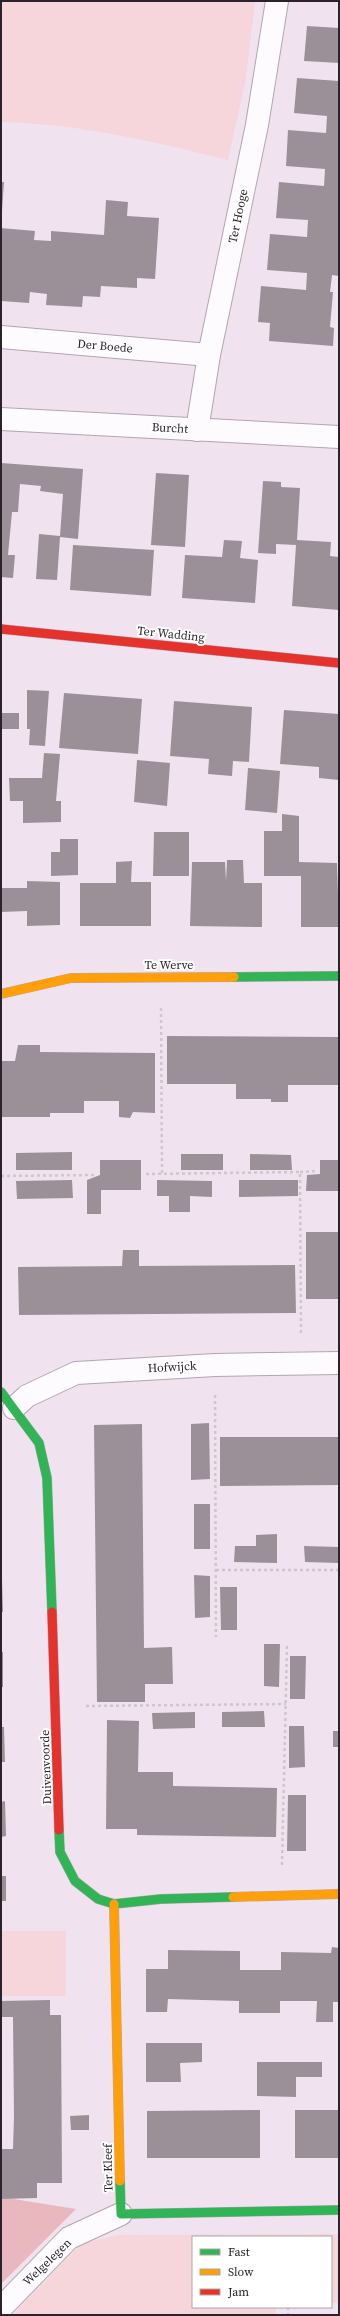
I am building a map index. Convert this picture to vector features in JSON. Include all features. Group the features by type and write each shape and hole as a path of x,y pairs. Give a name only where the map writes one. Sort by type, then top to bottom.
{"street":[{"name":"Ter Hooge","path":"197,430 209,355 257,125 277,1"},
{"name":"Der Boede","path":"1,338 209,355"},
{"name":"Burcht","path":"1,419 339,437"},
{"name":"Ter Wadding","path":"1,629 339,663"},
{"name":"Te Werve","path":"1,994 71,978 339,976"},
{"name":"Hofwijck","path":"8,1400 27,1396 76,1373 215,1365 339,1363"},
{"name":"Duivenvoorde","path":"8,1400 39,1443 47,1478 60,1852 75,1881 98,1899 114,1904 161,1899 339,1894"},
{"name":"Ter Kleef","path":"114,1904 121,2214"},
{"path":"121,2214 339,2210"},
{"name":"Welgelegen","path":"1,2308 69,2238 121,2214"}],"path":[{"path":"160,977 162,1174"},
{"path":"146,1174 316,1171"},
{"path":"300,1172 301,1363"},
{"path":"1,1176 95,1175"},
{"path":"215,1365 216,1637"},
{"path":"216,1570 339,1570"},
{"path":"281,1896 287,1646"},
{"path":"56,1706 286,1704"}],"shaded area":[{"path":"1,1 255,1 245,83 228,160 144,140 88,130 30,123 1,122"},
{"path":"1,1931 66,1931 66,1996 1,1996"},
{"path":"1,2197 76,2209 1,2284"},
{"path":"339,2234 339,2303 332,2303 332,2236 192,2236 192,2308 276,2308 276,2315 12,2315 82,2243 119,2235"}],"building":[{"path":"307,26 339,28 339,63 304,61"},
{"path":"297,78 339,81 339,276 332,275 330,292 333,292 330,327 334,328 333,346 269,341 270,323 258,322 261,286 306,290 307,273 267,270 270,234 307,237 308,220 276,218 279,182 324,186 325,169 286,166 288,130 326,133 327,116 294,113"},
{"path":"1,182 4,182 2,211 1,211"},
{"path":"106,200 128,202 127,216 159,218 155,279 137,278 137,288 101,286 100,297 83,296 82,307 46,305 47,294 30,292 29,303 1,301 1,228 35,231 34,240 51,241 51,231 104,235"},
{"path":"1,463 83,469 78,539 60,537 57,580 36,579 39,534 60,536 63,494 40,491 41,486 20,484 18,512 12,512 8,555 15,555 13,578 1,577"},
{"path":"156,473 189,475 185,547 151,545"},
{"path":"263,481 281,482 281,487 300,488 297,540 331,542 330,556 339,557 339,610 292,606 296,545 276,544 276,554 258,553"},
{"path":"224,540 242,541 240,558 258,560 255,603 182,598 185,555 222,557"},
{"path":"73,545 154,550 151,596 70,590"},
{"path":"27,690 49,691 45,746 29,745 30,729 27,729"},
{"path":"64,693 142,699 138,754 59,748"},
{"path":"174,701 252,707 249,762 233,761 232,776 208,774 209,759 170,756"},
{"path":"284,710 339,714 339,780 319,778 319,767 280,764"},
{"path":"1,713 19,713 19,729 1,729"},
{"path":"44,753 60,754 56,801 61,801 61,822 23,823 23,801 10,801 9,778 42,778"},
{"path":"137,760 170,763 167,806 134,802"},
{"path":"248,768 280,771 277,813 245,810"},
{"path":"282,814 299,816 299,862 337,863 339,927 301,927 301,876 264,876 264,831 282,831"},
{"path":"154,832 189,832 189,876 153,876"},
{"path":"60,839 78,839 78,875 51,876 51,852 60,852"},
{"path":"227,860 243,860 244,883 262,883 262,927 190,926 192,862 225,862 226,881"},
{"path":"132,861 131,882 151,882 151,926 80,926 80,883 116,883 116,862"},
{"path":"27,881 60,882 60,925 27,926 27,911 1,912 1,888 27,888"},
{"path":"167,1036 339,1037 339,1085 288,1085 288,1102 271,1102 271,1099 236,1099 236,1084 167,1084"},
{"path":"18,1045 40,1045 40,1052 155,1053 155,1113 133,1112 130,1118 119,1117 119,1101 84,1101 84,1113 50,1113 50,1117 2,1117 2,1061 15,1061"},
{"path":"72,1152 72,1170 16,1170 16,1153"},
{"path":"181,1154 223,1154 223,1170 181,1170"},
{"path":"250,1154 291,1155 292,1170 250,1170"},
{"path":"100,1160 141,1160 141,1190 101,1190 101,1214 87,1214 87,1180 100,1175"},
{"path":"320,1160 339,1160 339,1191 306,1191 307,1175 320,1174"},
{"path":"72,1180 73,1198 17,1199 16,1181"},
{"path":"157,1180 212,1181 212,1197 190,1196 190,1212 169,1212 169,1196 157,1196"},
{"path":"239,1180 298,1180 298,1196 239,1197"},
{"path":"306,1232 339,1232 339,1299 306,1299"},
{"path":"123,1250 139,1250 139,1266 295,1265 296,1313 19,1315 18,1267 122,1266"},
{"path":"209,1423 210,1479 191,1480 191,1424"},
{"path":"142,1424 144,1648 172,1647 173,1684 145,1684 145,1702 97,1702 94,1425"},
{"path":"220,1437 339,1437 339,1485 220,1486"},
{"path":"194,1504 210,1504 210,1549 194,1549"},
{"path":"277,1534 277,1563 234,1562 235,1546 256,1546 256,1535"},
{"path":"304,1546 339,1547 339,1563 305,1562"},
{"path":"194,1575 210,1576 210,1617 195,1618"},
{"path":"2,1580 3,1612 1,1612"},
{"path":"220,1587 237,1587 237,1630 221,1630"},
{"path":"264,1644 280,1644 279,1687 264,1686"},
{"path":"1,1652 3,1652 3,1687 1,1687"},
{"path":"290,1656 306,1656 305,1699 290,1699"},
{"path":"264,1711 265,1727 222,1727 222,1712"},
{"path":"195,1712 195,1728 153,1729 152,1713"},
{"path":"107,1720 139,1721 138,1772 173,1772 173,1786 277,1788 276,1837 137,1835 137,1829 106,1829"},
{"path":"289,1726 304,1726 305,1767 289,1768"},
{"path":"1,1727 4,1727 5,1762 1,1762"},
{"path":"333,1731 339,1731 339,1747 333,1747"},
{"path":"288,1795 306,1795 306,1851 287,1851"},
{"path":"5,1801 6,1836 1,1837 1,1802"},
{"path":"1,1876 6,1876 6,1901 1,1901"},
{"path":"332,1947 339,1948 339,2002 333,2002 333,2022 316,2022 317,2001 280,2001 280,2013 239,2013 239,2001 168,1999 167,2012 146,2012 146,1969 168,1969 168,1950 240,1951 240,1970 281,1970 281,1952 331,1953"},
{"path":"50,2000 50,2015 61,2015 62,2183 37,2183 37,2198 1,2199 1,2149 13,2149 14,2116 13,2017 1,2017 1,2001"},
{"path":"146,2043 202,2043 202,2062 180,2063 181,2082 146,2082"},
{"path":"257,2062 322,2062 322,2077 296,2077 296,2097 257,2096"},
{"path":"260,2110 260,2158 147,2158 147,2111"},
{"path":"295,2110 339,2110 339,2158 295,2158"},
{"path":"89,2115 89,2130 71,2130 70,2116"}],"traffic: fast":[{"path":"234,977 339,976"},
{"path":"1,1392 39,1443 47,1478 52,1612"},
{"path":"59,1830 60,1852 75,1881 98,1899 114,1904 161,1899 233,1897"},
{"path":"120,2181 121,2214 339,2210"}],"traffic: slow":[{"path":"1,994 71,978 234,977"},
{"path":"233,1897 339,1894"},
{"path":"114,1904 120,2181"}],"traffic: jam":[{"path":"1,629 339,663"},
{"path":"52,1612 59,1830"}]}
